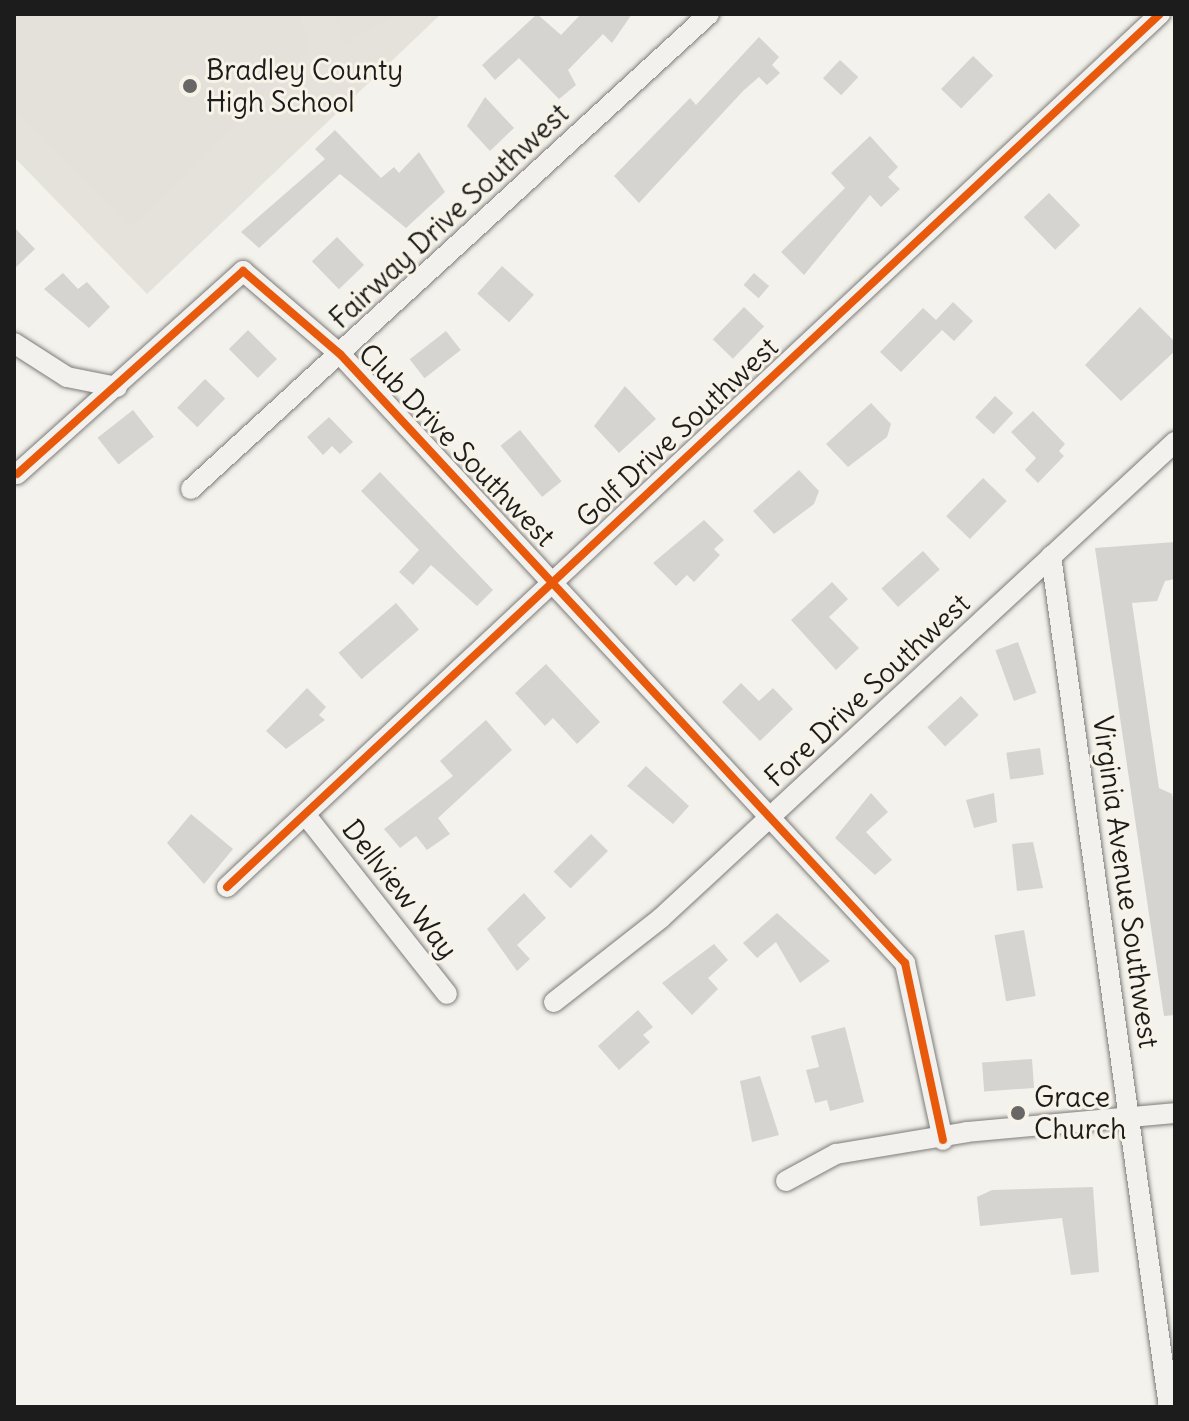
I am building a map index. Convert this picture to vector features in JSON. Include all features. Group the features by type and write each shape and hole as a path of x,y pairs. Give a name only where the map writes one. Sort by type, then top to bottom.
{"street":[{"name":"Fairway Drive Southwest","path":"191,489 709,14"},
{"name":"Golf Drive Southwest","path":"227,887 308,818 553,578 1160,14"},
{"name":"Club Drive Southwest","path":"17,474 243,271 340,354 553,578 769,819 905,963 943,1140"},
{"path":"14,343 67,377 117,387"},
{"name":"Fore Drive Southwest","path":"554,1002 769,819 1175,442"},
{"name":"Virginia Avenue Southwest","path":"1051,556 1169,1407"},
{"name":"Dellview Way","path":"308,818 447,994"},
{"path":"786,1181 836,1154 1175,1113"}],"shaded area":[{"name":"Bradley County High School","path":"14,14 441,14 147,294 14,157"},
{"path":"14,14 300,14 310,48 134,228 14,111"},
{"path":"333,14 395,14 346,44"}],"building":[{"path":"537,14 561,35 581,14 632,14 612,43 603,34 568,70 576,85 559,99 519,58 495,80 482,65"},
{"path":"759,37 779,57 772,65 780,73 767,85 759,77 743,91 639,203 614,176 690,98 696,105"},
{"path":"973,56 993,75 961,109 941,89"},
{"path":"840,60 858,77 841,95 823,78"},
{"path":"485,97 514,128 490,151 467,126"},
{"path":"335,130 381,178 394,167 399,173 419,152 445,192 406,228 340,174 259,248 241,232 325,159 315,149"},
{"path":"870,136 898,167 888,177 900,189 881,207 870,195 804,275 781,252 845,188 831,173"},
{"path":"1049,193 1080,225 1055,250 1024,217"},
{"path":"14,227 35,249 14,269"},
{"path":"337,237 364,265 339,289 312,261"},
{"path":"502,266 534,295 509,322 477,293"},
{"path":"63,273 78,289 87,282 110,307 89,328 44,289"},
{"path":"754,273 769,286 759,298 744,285"},
{"path":"953,302 973,321 954,341 942,330 901,372 880,352 923,308 936,320"},
{"path":"744,307 764,326 733,359 713,339"},
{"path":"1140,307 1175,342 1175,351 1121,401 1085,365"},
{"path":"248,330 277,359 258,378 229,349"},
{"path":"446,331 461,350 425,378 410,359"},
{"path":"205,379 225,398 197,427 177,408"},
{"path":"625,386 656,419 619,453 594,426"},
{"path":"995,396 1013,413 994,434 975,417"},
{"path":"871,403 891,424 887,437 848,467 826,444"},
{"path":"133,410 154,437 118,464 98,438"},
{"path":"1033,411 1065,444 1059,451 1064,456 1038,483 1025,470 1036,458 1011,432"},
{"path":"329,417 353,442 340,454 332,446 323,455 307,437"},
{"path":"520,430 562,481 542,497 501,446"},
{"path":"799,470 819,491 814,504 774,534 753,511"},
{"path":"380,472 493,590 477,606 431,565 413,585 399,572 419,550 361,491"},
{"path":"983,478 1007,501 970,539 946,516"},
{"path":"704,520 724,540 714,549 720,555 694,582 687,575 676,586 653,563"},
{"path":"1175,542 1175,579 1165,581 1157,601 1132,603 1159,788 1172,794 1175,815 1175,1015 1164,1016 1095,548"},
{"path":"923,551 940,570 898,607 881,588"},
{"path":"832,582 848,599 829,617 859,648 836,670 791,620"},
{"path":"396,603 419,629 362,679 339,653"},
{"path":"1018,642 1036,693 1014,701 995,650"},
{"path":"546,664 600,722 577,744 553,718 545,726 515,693"},
{"path":"741,683 759,701 773,688 793,709 760,741 722,702"},
{"path":"307,688 326,707 319,715 325,720 286,749 266,731"},
{"path":"961,696 979,715 945,746 927,727"},
{"path":"486,720 512,750 438,818 450,834 427,850 416,836 400,848 384,829 453,776 440,761"},
{"path":"1040,748 1044,775 1010,779 1006,753"},
{"path":"646,766 689,806 673,824 627,786"},
{"path":"871,793 888,812 866,832 892,860 875,875 835,838"},
{"path":"994,793 997,822 974,828 966,800"},
{"path":"191,814 233,849 204,884 167,843"},
{"path":"591,834 608,851 570,888 554,871"},
{"path":"1033,842 1043,888 1017,891 1012,844"},
{"path":"524,893 546,918 517,945 530,959 517,971 487,929"},
{"path":"777,913 830,961 800,983 776,942 757,958 743,943"},
{"path":"1024,930 1036,996 1006,1001 994,935"},
{"path":"714,944 728,960 708,978 718,989 692,1015 662,983"},
{"path":"638,1010 653,1027 643,1035 650,1042 619,1070 598,1046"},
{"path":"845,1027 864,1102 830,1111 827,1100 815,1103 806,1070 819,1067 811,1036"},
{"path":"1032,1059 1034,1088 984,1091 982,1062"},
{"path":"760,1076 779,1135 752,1142 740,1081"},
{"path":"1093,1187 1099,1272 1071,1275 1062,1218 980,1226 977,1197 992,1190"}],"cycle path":[{"path":"227,887 1160,14"},
{"path":"17,474 243,271 340,354 905,963 943,1140"}],"place":[{"name":"Bradley County High School","path":"190,86"},
{"name":"Grace Church","path":"1018,1113"}]}
